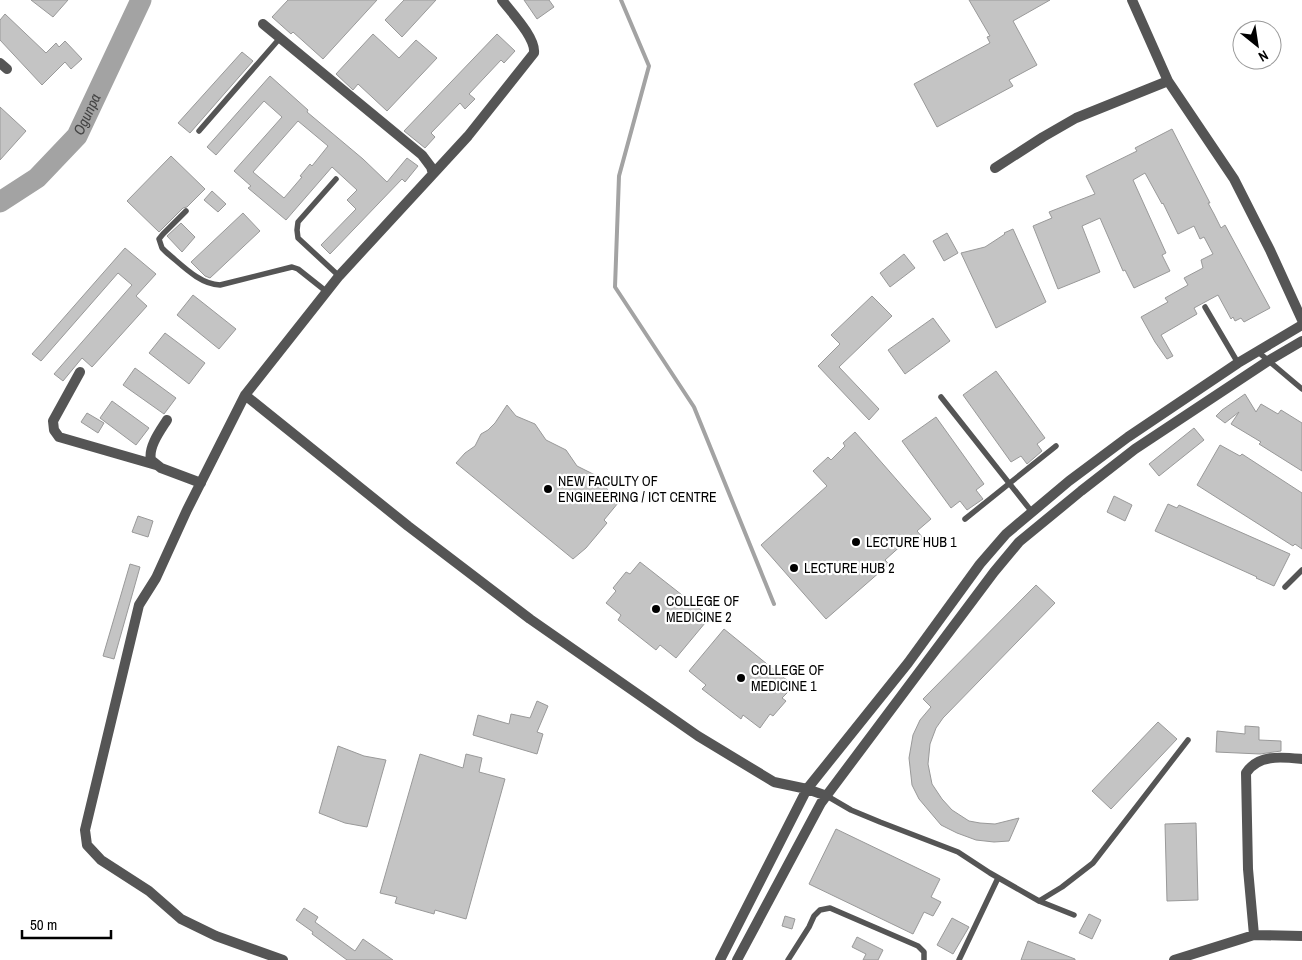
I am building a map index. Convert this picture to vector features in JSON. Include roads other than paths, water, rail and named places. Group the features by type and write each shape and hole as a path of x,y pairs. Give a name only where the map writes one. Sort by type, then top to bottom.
{"street":[{"path":"283,960 216,936 181,919 149,891 101,860 87,845 85,830 139,605 156,578 201,482 245,395 339,276 468,136 534,53 532,40 502,0"},
{"path":"1132,0 1168,81 1234,179 1270,250 1302,320"},
{"path":"263,24 422,155 431,167 433,174"},
{"path":"994,168 1043,136 1076,118 1168,81"},
{"path":"720,960 807,789 908,663 980,564 1006,534 1054,493 1128,437 1238,363 1302,325"},
{"path":"737,960 821,803 994,572 1020,542 1135,449 1268,361 1302,341"},
{"path":"80,372 53,421 54,430 59,437 156,465 201,482"},
{"path":"245,395 408,526 530,619 698,736 774,782 807,789 827,796"},
{"path":"156,465 151,460 150,453 167,420"},
{"path":"1054,493 1064,505"},
{"path":"1254,935 1248,869 1246,773 1252,765 1260,760 1302,759"},
{"path":"1174,960 1254,935 1302,936"}],"lane":[{"path":"199,131 280,38"},
{"path":"336,179 298,222 296,230 298,238 339,276"},
{"path":"186,210 163,234 160,240 162,248 204,282 220,285 292,267 298,269 326,292"},
{"path":"1205,307 1238,363"},
{"path":"1257,351 1302,389"},
{"path":"941,397 1032,512"},
{"path":"965,519 1056,446"},
{"path":"1285,588 1302,570"},
{"path":"1038,900 1062,887 1093,863 1128,815 1188,740"},
{"path":"827,796 865,816 958,852 998,878 1038,900 1074,914"},
{"path":"959,960 998,878"},
{"path":"788,960 814,916 820,910 830,908 918,946 924,952 924,960"}],"waterway":[{"name":"Ogunpa","path":"0,202 37,178 77,136 141,0"},
{"path":"621,0 649,66 619,176 615,287 694,407 774,604"}],"place":[{"name":"NEW FACULTY OF ENGINEERING / ICT CENTRE","path":"548,489"},
{"name":"LECTURE HUB 1","path":"856,542"},
{"name":"LECTURE HUB 2","path":"794,568"},
{"name":"COLLEGE OF MEDICINE 2","path":"656,609"},
{"name":"COLLEGE OF MEDICINE 1","path":"741,678"}]}
